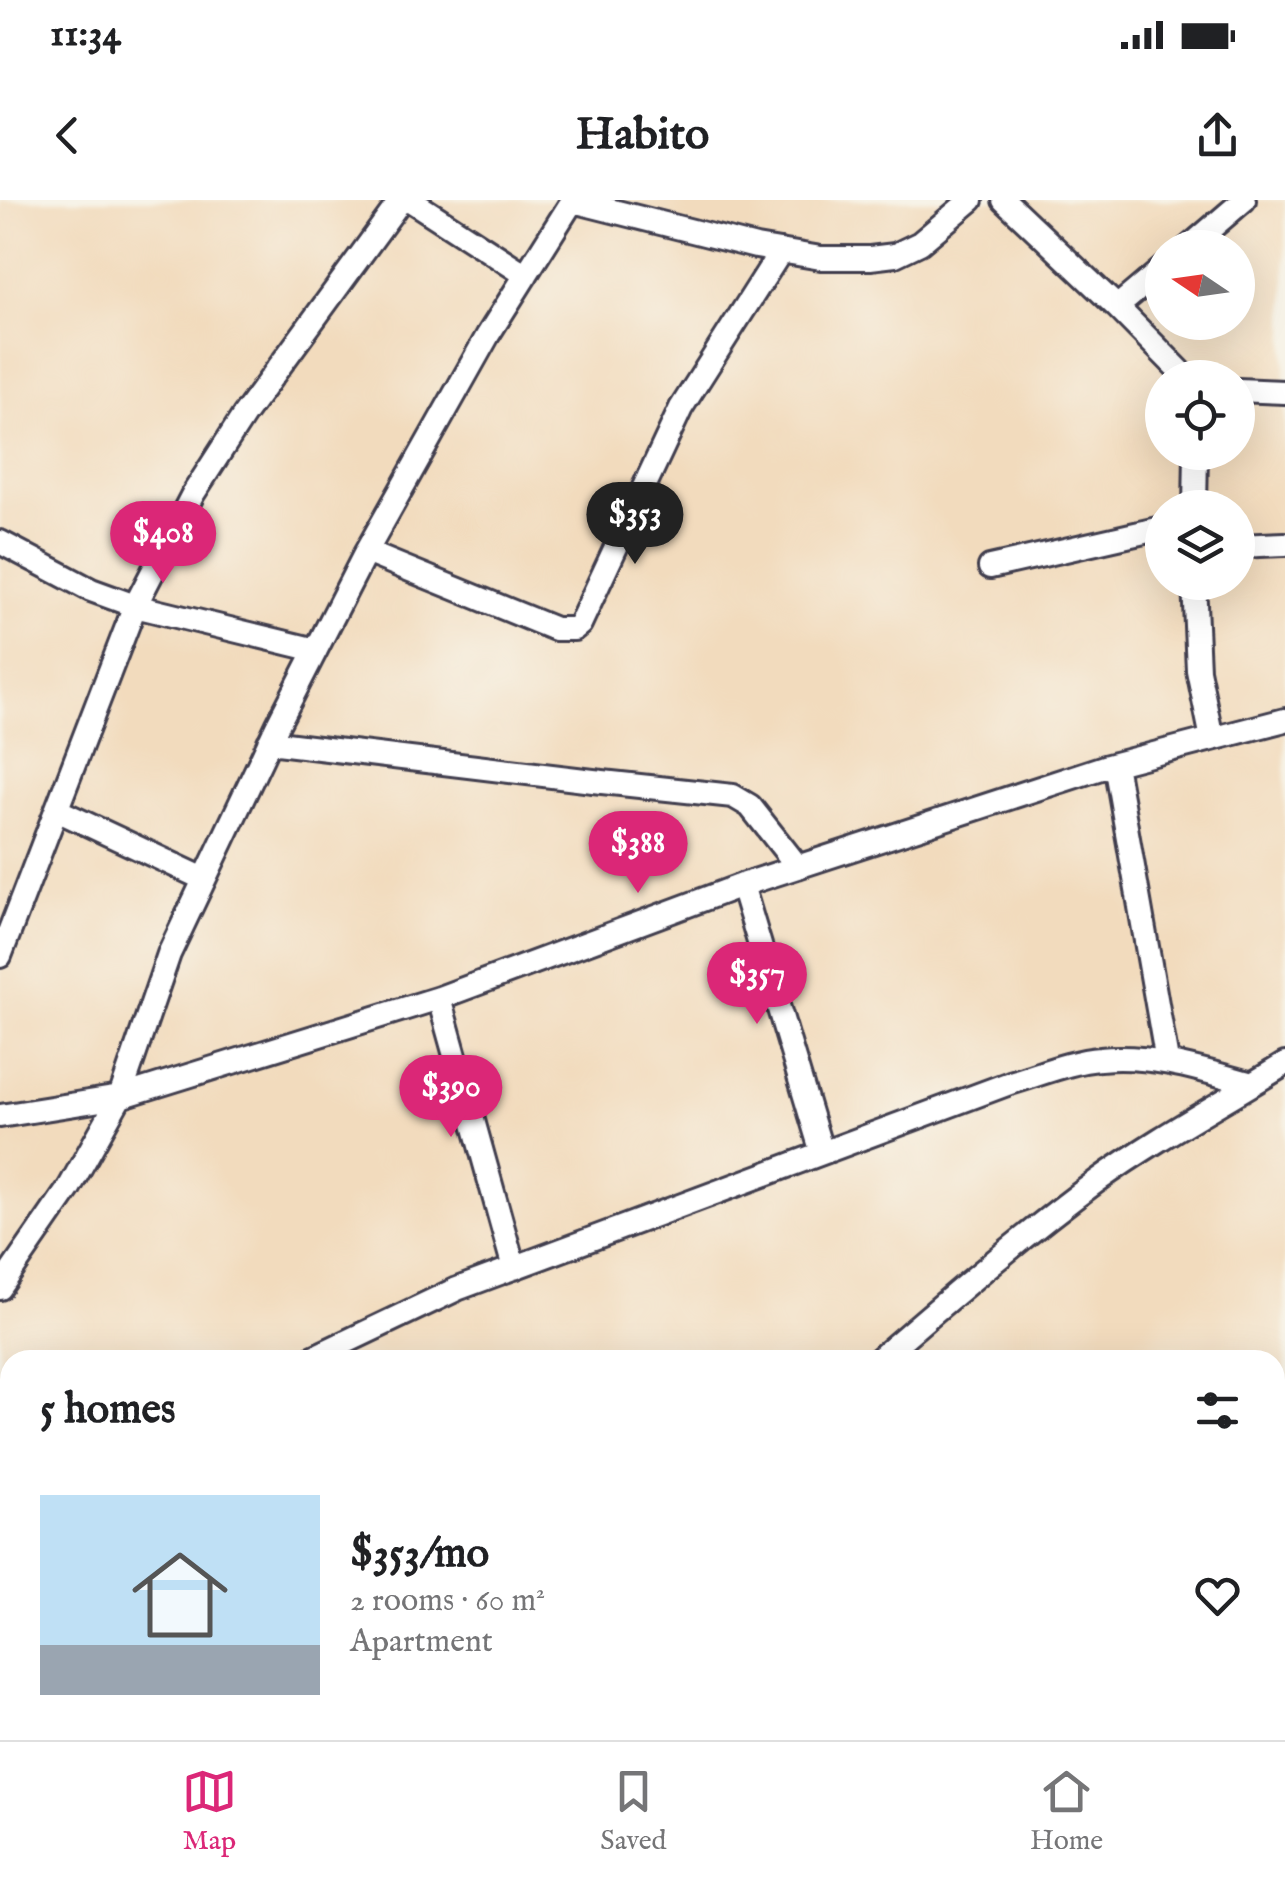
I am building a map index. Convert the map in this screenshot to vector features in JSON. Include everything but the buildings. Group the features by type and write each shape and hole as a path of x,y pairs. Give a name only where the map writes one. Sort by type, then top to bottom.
{"street":[{"path":"0,956 135,606 193,494 244,416 401,200"},
{"path":"410,200 526,275"},
{"path":"0,1288 69,1188 120,1097 169,954 366,552 488,335 573,200 781,251 820,258 870,258 895,255 920,243 971,200"},
{"path":"1004,200 1169,360"},
{"path":"1209,230 1244,200"},
{"path":"366,552 556,629 574,630 681,408 781,251"},
{"path":"1117,307 1145,283"},
{"path":"1255,391 1285,392"},
{"path":"990,567 1145,532"},
{"path":"0,542 91,590 135,606 316,650"},
{"path":"1255,545 1285,544"},
{"path":"1195,600 1198,670 1212,739"},
{"path":"0,1116 120,1097 438,998 742,886 1115,764 1285,720"},
{"path":"270,742 734,796 750,806 798,867"},
{"path":"1115,764 1166,1061"},
{"path":"57,810 204,879"},
{"path":"742,886 822,1153"},
{"path":"438,998 514,1268"},
{"path":"329,1350 457,1289 1010,1083 1097,1059 1148,1058 1252,1084"},
{"path":"890,1350 1008,1248 1100,1179 1285,1064"}]}
